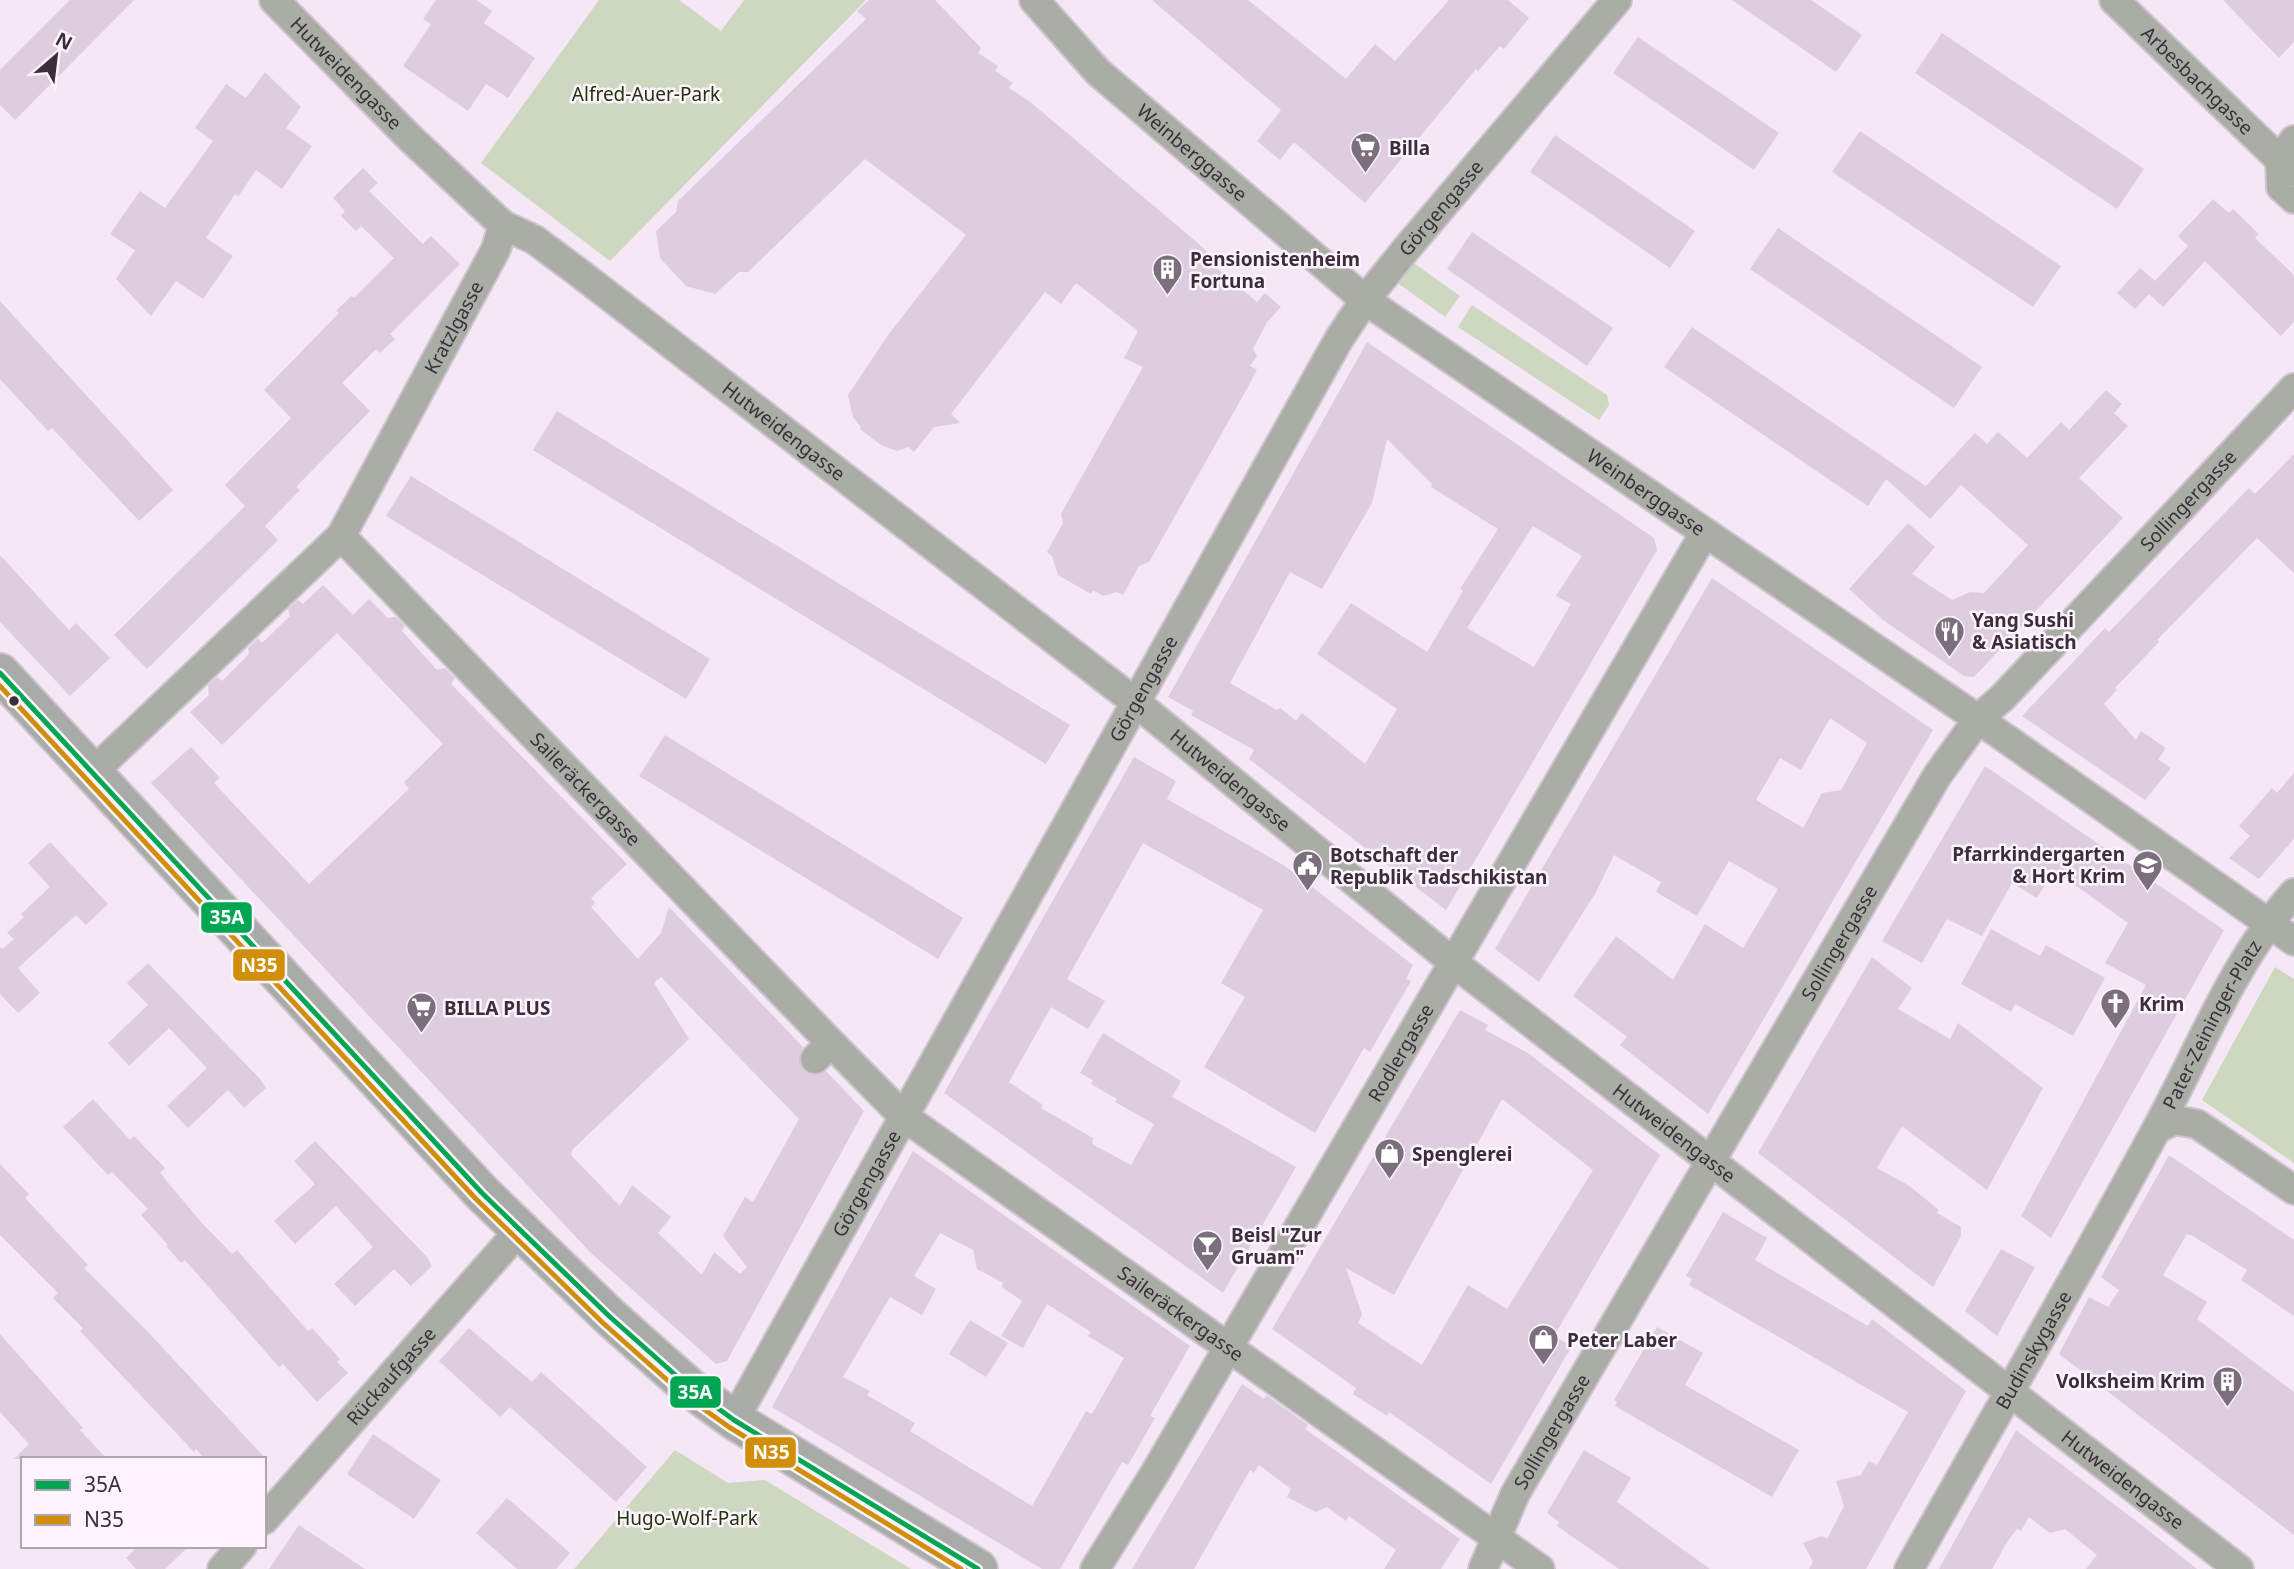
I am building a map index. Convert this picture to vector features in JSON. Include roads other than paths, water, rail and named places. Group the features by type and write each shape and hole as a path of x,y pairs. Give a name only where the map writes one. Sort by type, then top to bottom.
{"main road":[{"path":"0,673 519,1231 680,1379 734,1420 978,1569"}],"street":[{"name":"Hutweidengasse","path":"274,0 409,137 503,225 535,240 578,272 1134,701 1454,962 2239,1569"},
{"name":"Weinberggasse","path":"1034,0 1098,72 1365,300 1978,719 2294,941"},
{"name":"Görgengasse","path":"734,1420 1339,339 1365,300 1617,0"},
{"name":"Arbesbachgasse","path":"2114,0 2287,150"},
{"path":"2287,150 2281,187 2294,199"},
{"name":"Kratzlgasse","path":"94,771 341,536 496,249 503,225"},
{"name":"Sollingergasse","path":"1483,1569 1515,1494 1937,776 1978,719 2003,697 2294,388"},
{"name":"Rodlergasse","path":"1096,1569 1229,1347 1704,534"},
{"name":"Saileräckergasse","path":"341,536 823,1051 904,1116 1541,1569"},
{"path":"2267,923 2294,893"},
{"name":"Pater-Zeininger-Platz","path":"2157,1129 2207,1030 2267,923"},
{"path":"2157,1129 2174,1120 2197,1124 2294,1190"},
{"name":"Budinskygasse","path":"1909,1569 2157,1129"},
{"name":"Rückaufgasse","path":"266,1518 519,1231"},
{"path":"222,1569 240,1548"}],"place":[{"name":"Billa","path":"1366,175"},
{"name":"Pensionistenheim Fortuna","path":"1167,297"},
{"name":"Yang Sushi & Asiatisch","path":"1949,658"},
{"name":"Pfarrkindergarten & Hort Krim","path":"2148,892"},
{"name":"Botschaft der Republik Tadschikistan","path":"1307,893"},
{"name":"Krim","path":"2116,1031"},
{"name":"BILLA PLUS","path":"421,1035"},
{"name":"Spenglerei","path":"1389,1181"},
{"name":"Beisl \"Zur Gruam\"","path":"1208,1273"},
{"name":"Peter Laber","path":"1544,1367"},
{"name":"Volksheim Krim","path":"2228,1408"}],"park label":[{"name":"Alfred-Auer-Park","path":"646,94"},
{"name":"Hugo-Wolf-Park","path":"687,1518"}]}
